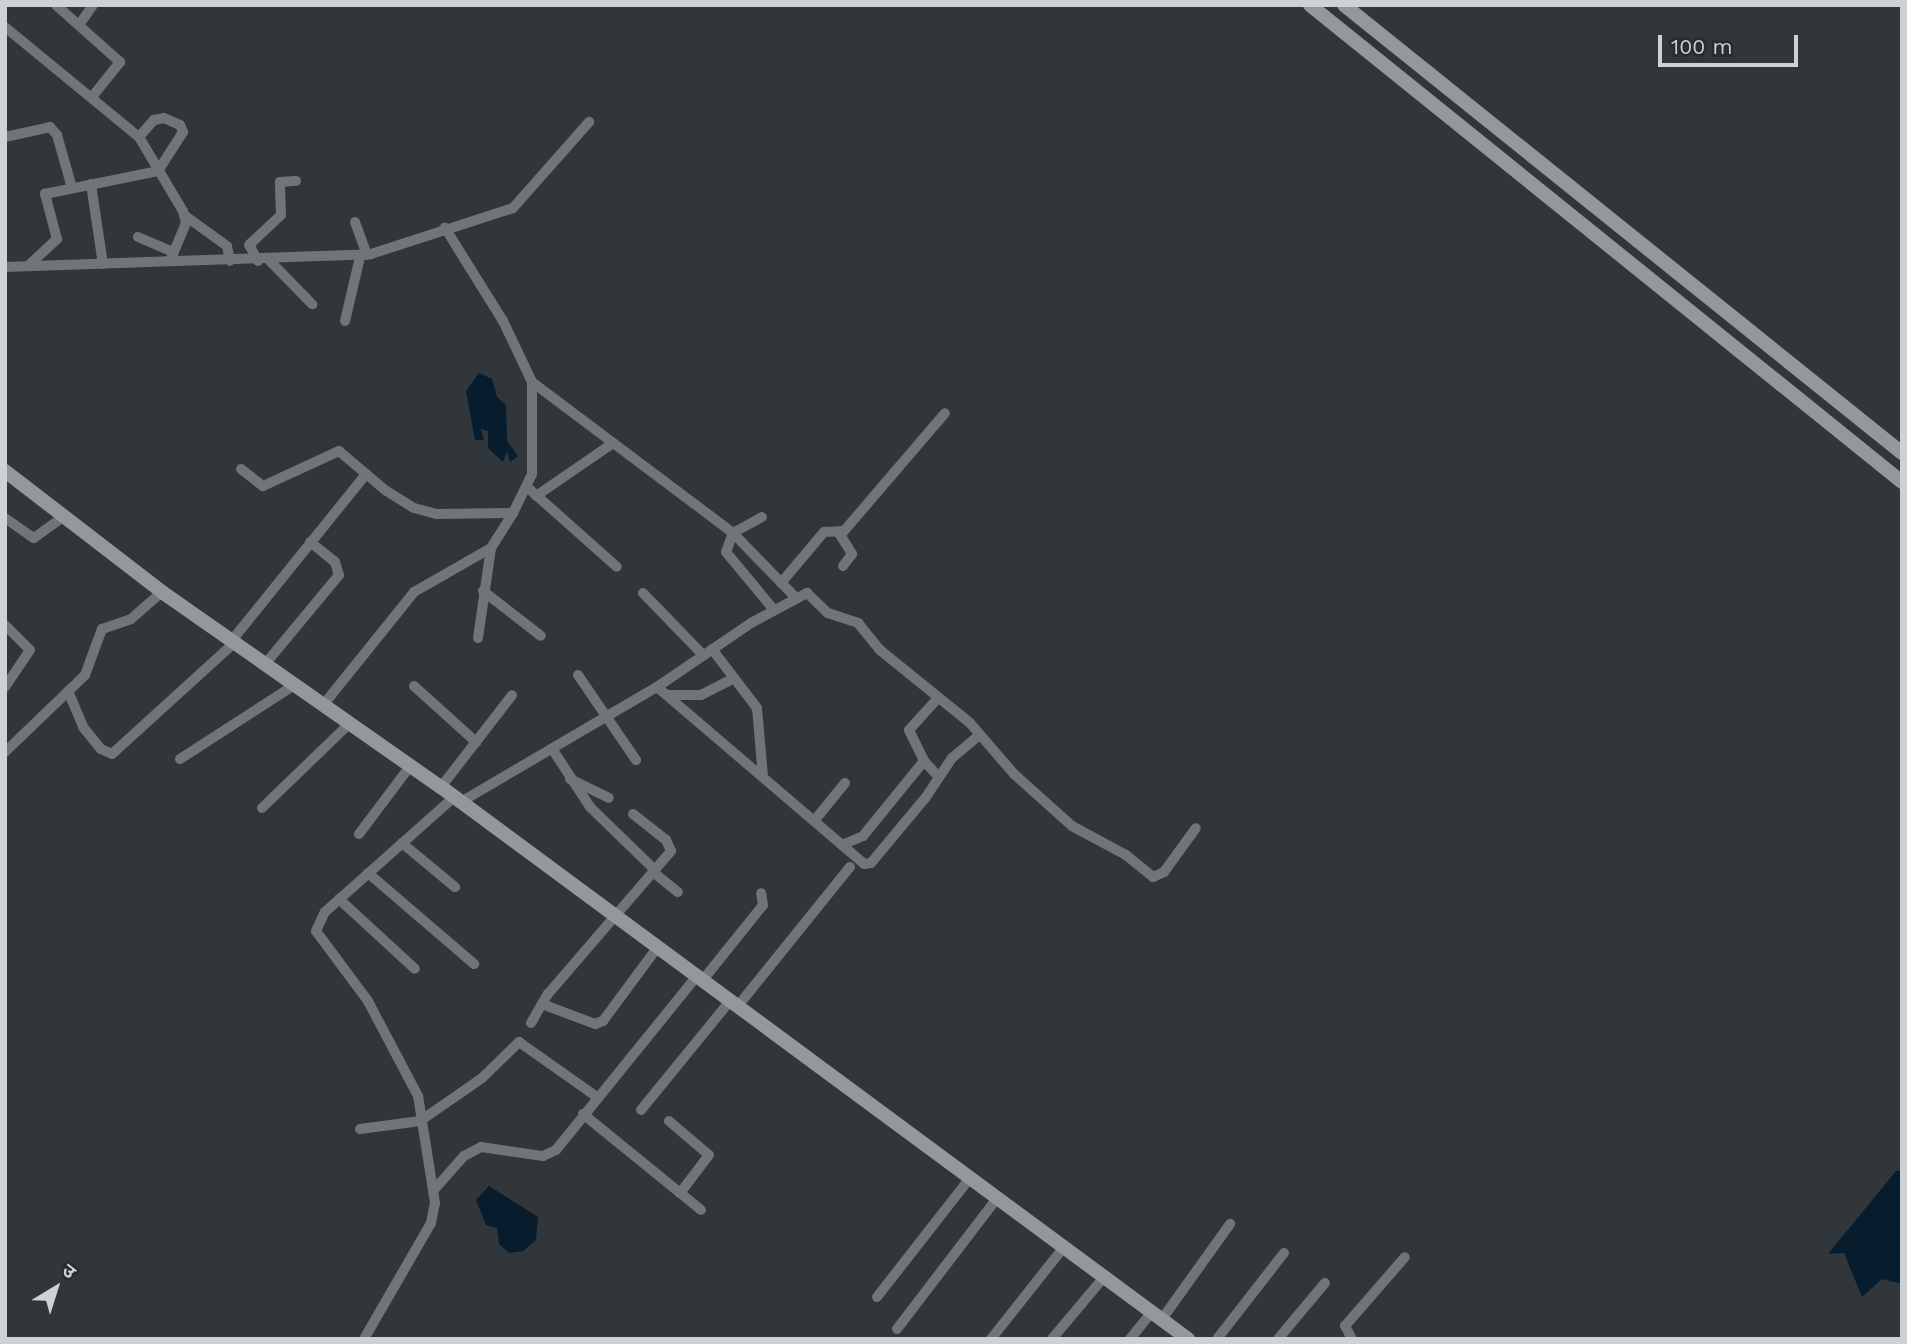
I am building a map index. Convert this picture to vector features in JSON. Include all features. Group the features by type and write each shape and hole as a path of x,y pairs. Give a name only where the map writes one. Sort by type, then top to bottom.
{"street":[{"path":"56,5 120,62 92,97"},
{"path":"79,25 93,5"},
{"path":"1310,5 1902,482"},
{"path":"1344,5 1902,453"},
{"path":"5,27 139,137 187,223 172,257"},
{"path":"28,266 57,239 43,197 72,188 158,171 183,132 180,125 164,118 154,120 139,137"},
{"path":"5,267 103,264 172,257 263,261 363,256 513,208 589,122"},
{"path":"5,137 50,127 57,135 72,188"},
{"path":"296,181 280,182 281,215 249,245 263,261 312,304"},
{"path":"90,184 103,264"},
{"path":"184,215 227,246 230,261"},
{"path":"345,321 363,256 355,222"},
{"path":"445,228 503,321 532,382 533,457 527,488 491,548 478,638"},
{"path":"138,237 172,257"},
{"path":"1739,350 1752,334"},
{"path":"532,382 733,533 796,598"},
{"path":"839,533 945,413"},
{"path":"536,496 613,443"},
{"path":"241,469 263,486 339,451 366,474 425,511 513,513"},
{"path":"5,471 162,592 411,765 1188,1339"},
{"path":"68,691 83,727 101,749 112,754 234,640 366,474"},
{"path":"527,488 617,567"},
{"path":"5,518 34,538 64,516"},
{"path":"762,517 733,533 726,552 774,610"},
{"path":"781,583 824,532 831,528 839,533 852,554 843,566"},
{"path":"266,663 339,575 335,562 310,542"},
{"path":"324,704 414,592 491,548"},
{"path":"483,591 541,636"},
{"path":"5,752 90,667 97,634 108,625 131,619 162,592"},
{"path":"643,593 734,678 757,708 762,777"},
{"path":"364,1339 430,1223 433,1191 418,1096 368,1001 318,937 318,924 368,873 456,800 553,750 657,687 774,610 796,598 811,594 828,613 858,622 880,650 970,723 978,736 1072,826 1126,855 1153,877 1164,872 1196,828"},
{"path":"5,625 30,650 5,687"},
{"path":"579,675 610,716 636,760"},
{"path":"667,695 701,695 734,678"},
{"path":"180,759 296,684"},
{"path":"414,686 476,742"},
{"path":"657,687 864,864 871,863 957,753 978,736"},
{"path":"441,787 512,695"},
{"path":"938,698 909,730 924,761 939,776"},
{"path":"262,808 350,723"},
{"path":"553,750 590,807 678,892"},
{"path":"842,845 863,836 924,761"},
{"path":"359,834 411,765"},
{"path":"570,779 609,798"},
{"path":"814,821 845,783"},
{"path":"531,1023 542,1004 671,851 670,844 633,814"},
{"path":"402,843 455,887"},
{"path":"641,1110 850,867"},
{"path":"368,873 474,964"},
{"path":"433,1191 464,1156 481,1147 550,1154 763,905 761,893"},
{"path":"339,900 415,969"},
{"path":"542,1004 595,1024 603,1021 657,948"},
{"path":"360,1129 420,1121 482,1078 519,1042 597,1097"},
{"path":"583,1114 701,1210"},
{"path":"669,1121 719,1164"},
{"path":"680,1193 709,1155"},
{"path":"877,1297 970,1178"},
{"path":"897,1329 997,1198"},
{"path":"1130,1339 1157,1316 1230,1224"},
{"path":"991,1339 1064,1247"},
{"path":"1217,1339 1284,1253"},
{"path":"1352,1339 1345,1326 1405,1257"},
{"path":"1052,1339 1104,1277"},
{"path":"1278,1339 1325,1283"}],"water":[{"path":"479,373 492,379 497,397 506,405 507,441 518,456 510,462 507,451 503,462 488,448 488,431 481,429 484,440 475,440 466,391"},
{"path":"1896,1171 1902,1171 1902,1284 1882,1279 1862,1297 1844,1253 1828,1254"},
{"path":"489,1186 538,1217 536,1240 523,1251 509,1253 499,1244 497,1228 486,1225 476,1200"}]}
